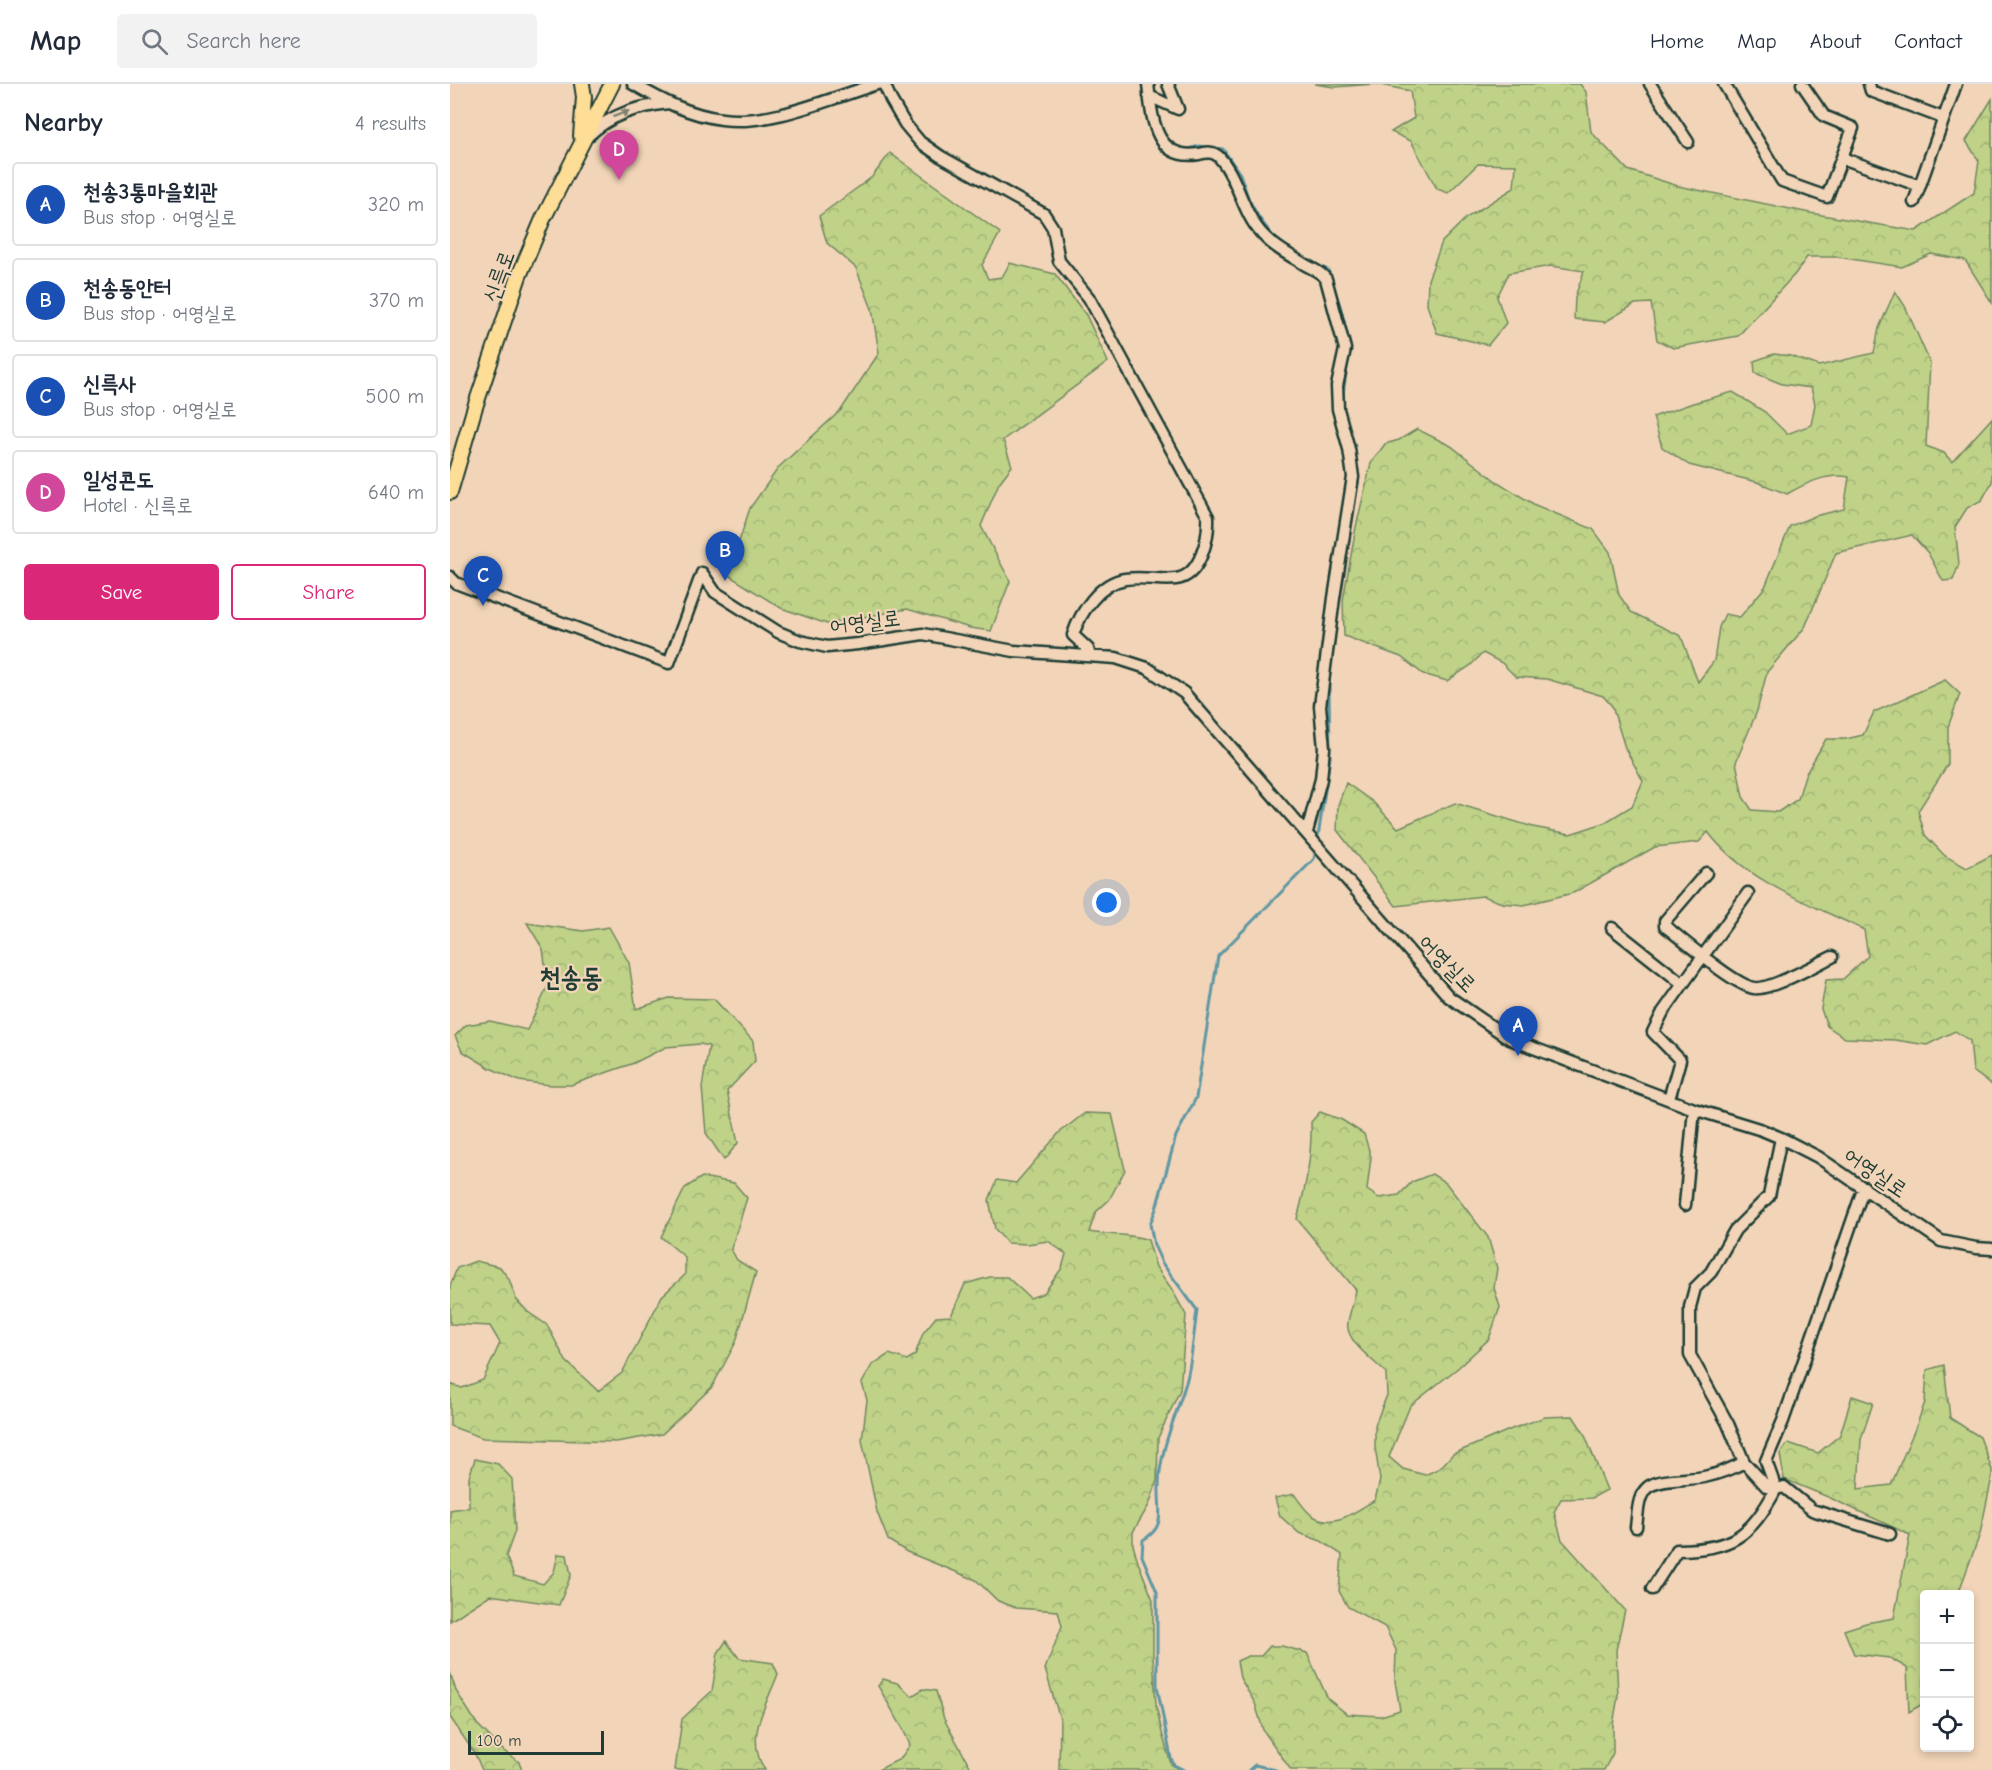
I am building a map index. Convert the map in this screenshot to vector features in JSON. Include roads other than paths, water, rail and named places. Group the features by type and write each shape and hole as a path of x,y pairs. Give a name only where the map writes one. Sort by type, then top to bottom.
{"main road":[{"path":"581,142 584,97 582,84"},
{"name":"신륵로","path":"450,492 474,410 519,276 543,219 612,84"}],"street":[{"path":"633,84 669,103 702,115 741,120 793,110 852,88 877,84"},
{"path":"649,84 669,103"},
{"path":"884,84 905,124 920,142 940,156 1044,214 1053,228 1059,261 1089,298 1208,517 1209,530 1204,549 1194,568 1179,579 1122,579 1102,590 1088,605 1077,622 1073,635 1088,649 1090,656"},
{"path":"1148,90 1178,109 1168,84"},
{"path":"1650,84 1688,142"},
{"path":"1724,84 1782,181 1827,197 1853,128 1824,116 1802,84"},
{"path":"1869,84 1871,91 1943,118"},
{"path":"1914,202 1956,84"},
{"path":"1148,90 1153,120 1160,138 1168,149 1179,154 1210,152 1219,156 1246,210 1261,234 1279,250 1321,272 1326,279 1345,349 1337,386 1338,409 1349,449 1353,477 1320,706 1324,748 1321,779 1309,835"},
{"path":"581,142 600,124 612,117 646,106 669,103"},
{"path":"1842,158 1920,186"},
{"name":"어영실로","path":"450,577 456,583 669,663 702,573 715,592 778,632 800,641 827,647 923,634 1014,651 1116,658 1147,668 1184,693 1449,997 1510,1039 1669,1100 1781,1138 1818,1157 1941,1241 1992,1249"},
{"path":"1706,873 1665,921 1665,926 1738,981 1755,989 1770,986 1832,957"},
{"path":"1669,1100 1680,1060 1653,1032 1663,1012 1748,893"},
{"path":"1612,928 1683,984"},
{"path":"1685,1205 1694,1109"},
{"path":"1781,1138 1769,1196 1735,1230 1711,1272 1695,1288 1690,1307 1690,1355 1728,1424 1744,1462 1767,1487 1776,1489 1784,1487 1812,1510 1890,1534"},
{"path":"1652,1589 1677,1550 1707,1549 1736,1539 1762,1514 1776,1489 1766,1461 1783,1420 1864,1187"},
{"path":"1636,1527 1640,1501 1647,1487 1657,1483 1705,1477 1744,1462"}],"waterway":[{"path":"1156,109 1169,142"},
{"path":"1180,148 1188,149 1199,146 1223,149 1240,174 1249,200 1259,218 1285,247"},
{"path":"1306,260 1328,270 1341,309 1350,345 1349,350"},
{"path":"1342,401 1347,366"},
{"path":"1351,436 1355,447 1356,462"},
{"path":"1317,843 1330,758 1330,667"},
{"path":"1184,1770 1174,1765 1171,1758 1157,1686 1157,1592 1142,1556 1143,1540 1151,1535 1160,1517 1159,1487 1162,1459 1187,1379 1197,1310 1162,1263 1154,1245 1150,1224 1176,1136 1196,1098 1218,956 1314,859 1316,849"},
{"path":"1249,1770 1255,1765 1276,1770"}],"place":[{"name":"일성콘도","path":"619,180"},
{"name":"천송동안터","path":"725,581"},
{"name":"신륵사","path":"483,606"},
{"name":"천송3통마을회관","path":"1518,1056"}],"district":[{"name":"천송동","path":"571,977"}]}
